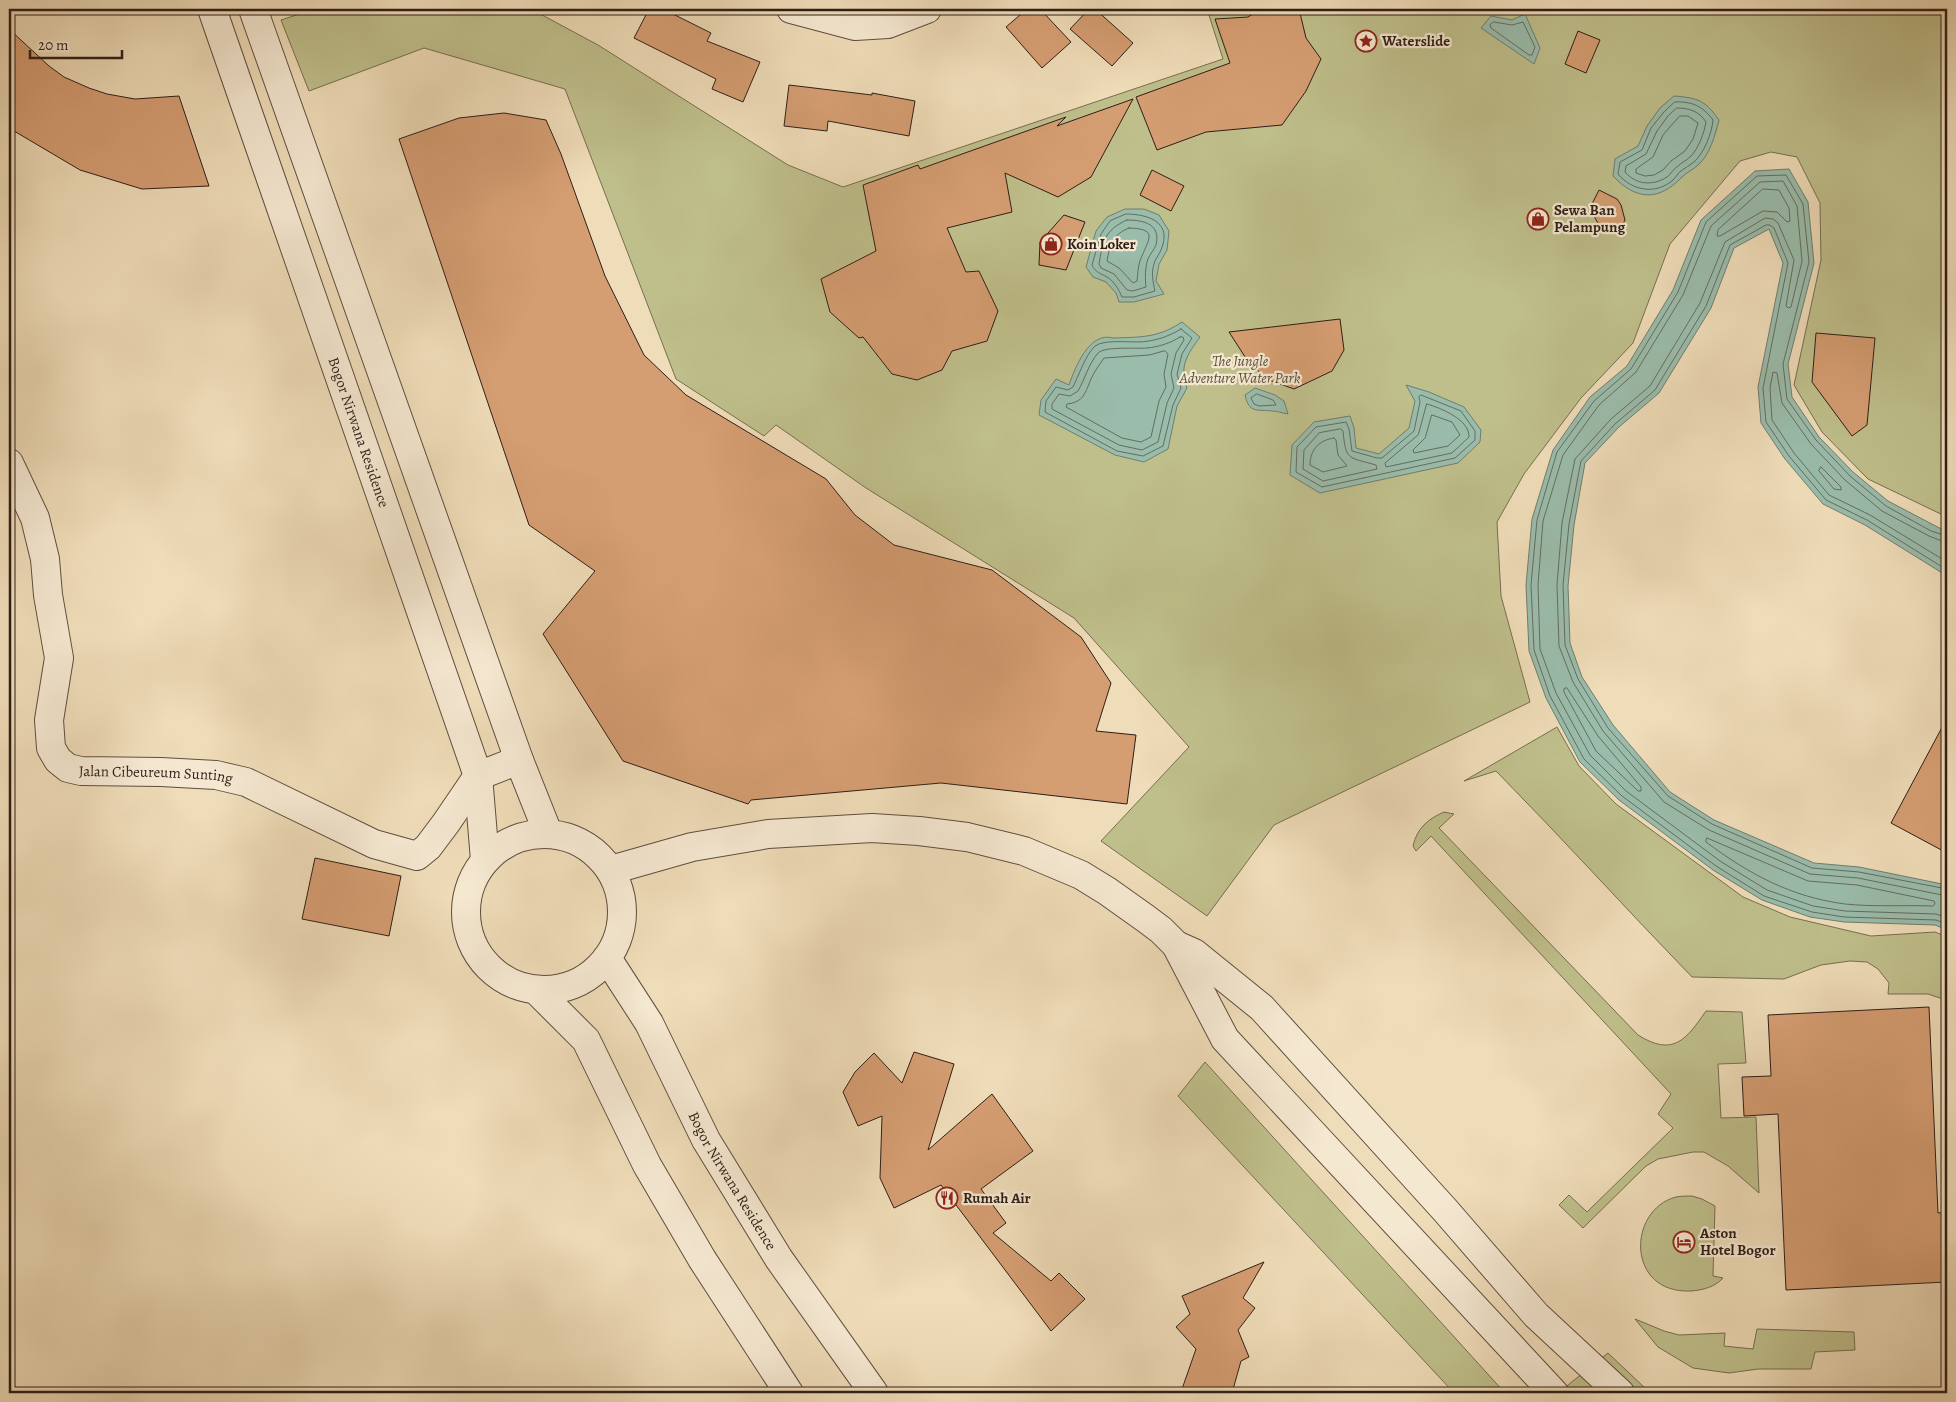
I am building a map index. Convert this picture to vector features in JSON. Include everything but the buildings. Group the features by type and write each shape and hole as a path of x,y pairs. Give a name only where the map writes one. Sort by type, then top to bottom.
{"street":[{"name":"Bogor Nirwana Residence","path":"212,9 478,776 486,860"},
{"path":"253,9 519,760 548,833"},
{"path":"795,9 855,26 888,24 927,9"},
{"name":"Jalan Cibeureum Sunting","path":"9,463 35,518 45,559 48,595 59,658 49,720 51,748 58,760 68,768 81,771 216,775 246,782 374,844 417,856 428,847 478,776"},
{"path":"478,776 519,760"},
{"path":"611,870 692,847 768,834 872,828 919,830 967,837 1024,851 1080,875 1107,891 1145,918 1176,945 1194,953 1262,1008 1445,1210 1536,1315 1620,1393"},
{"path":"548,833 585,845 600,856 611,870 620,892 623,915 618,938 607,958 594,973 577,984 557,990 537,991 512,985 492,972 476,952 467,929 465,904 472,880 486,860 504,844 526,836 548,833"},
{"path":"1176,945 1225,1039 1554,1393"},
{"name":"Bogor Nirwana Residence","path":"607,958 649,1023 706,1140 768,1242 874,1393"},
{"path":"537,991 586,1040 647,1164 672,1208 702,1259 789,1393"}],"green space":[{"name":"The Jungle Adventure Water Park","path":"315,9 531,9 598,45 788,165 843,187 1223,59 1207,9 1947,9 1947,517 1868,479 1822,432 1794,385 1821,260 1820,203 1797,157 1771,152 1740,161 1670,244 1633,343 1581,398 1524,474 1497,522 1501,596 1530,702 1274,825 1207,916 1101,841 1189,747 1074,618 866,488 776,425 764,436 676,379 565,89 424,48 309,91 281,20"},
{"path":"1557,727 1579,766 1616,804 1743,897 1790,917 1871,936 1935,932 1947,937 1947,1018 1943,999 1928,994 1888,994 1889,983 1878,969 1867,962 1850,961 1821,965 1784,979 1692,977 1496,771 1464,781"},
{"path":"1444,812 1454,814 1439,828 1638,1035 1661,1045 1670,1045 1685,1037 1706,1011 1742,1012 1746,1063 1718,1064 1721,1118 1756,1117 1759,1193 1728,1166 1704,1152 1693,1152 1658,1159 1646,1166 1583,1228 1559,1205 1569,1195 1587,1212 1673,1128 1658,1114 1671,1094 1431,836 1416,851 1413,846 1420,829 1428,821"},
{"path":"1205,1062 1505,1393 1454,1393 1178,1096"},
{"path":"1692,1196 1715,1206 1713,1276 1723,1278 1713,1286 1691,1291 1670,1288 1654,1279 1645,1266 1641,1250 1642,1233 1649,1218 1660,1205 1676,1197"},
{"path":"1635,1319 1679,1335 1725,1333 1724,1346 1753,1349 1757,1329 1854,1332 1855,1350 1815,1352 1811,1369 1758,1369 1729,1373 1693,1368 1658,1347"},
{"path":"1608,1353 1645,1388 1661,1393 1558,1393"}],"water":[{"path":"1525,14 1540,48 1534,64 1481,28 1491,16 1512,20"},
{"path":"1674,96 1700,101 1719,120 1709,150 1696,167 1664,191 1647,195 1630,190 1613,176 1615,159 1638,146 1647,126 1660,108"},
{"path":"1789,169 1808,202 1814,263 1788,364 1792,397 1819,437 1853,472 1888,501 1947,532 1947,576 1865,525 1823,504 1785,459 1761,423 1758,387 1783,263 1769,229 1734,248 1711,308 1659,393 1619,427 1585,463 1574,525 1568,586 1570,643 1582,677 1613,725 1670,792 1714,820 1814,863 1859,867 1947,885 1947,930 1935,925 1844,922 1810,917 1762,900 1713,870 1619,800 1580,762 1546,698 1529,651 1526,585 1532,519 1553,450 1590,397 1627,366 1673,290 1701,220 1755,171"},
{"path":"1125,209 1144,209 1159,215 1169,231 1167,250 1159,264 1156,281 1164,294 1134,302 1119,302 1116,293 1106,282 1093,277 1086,267 1096,231 1107,217"},
{"path":"1182,322 1200,337 1191,349 1184,367 1187,388 1177,406 1168,449 1144,462 1115,455 1039,415 1041,400 1056,379 1069,385 1084,352 1097,340 1104,337 1149,336 1165,331"},
{"path":"1406,385 1429,392 1464,407 1481,430 1480,442 1458,463 1320,493 1290,475 1292,445 1314,422 1350,416 1354,428 1356,448 1379,454 1409,428 1415,401"},
{"path":"1255,388 1275,395 1284,401 1288,414 1251,408 1245,395"}],"place":[{"name":"Waterslide","path":"1366,41"},
{"name":"Sewa Ban Pelampung","path":"1538,219"},
{"name":"Koin Loker","path":"1051,244"},
{"name":"Rumah Air","path":"947,1198"},
{"name":"Aston Hotel Bogor","path":"1684,1242"}]}
